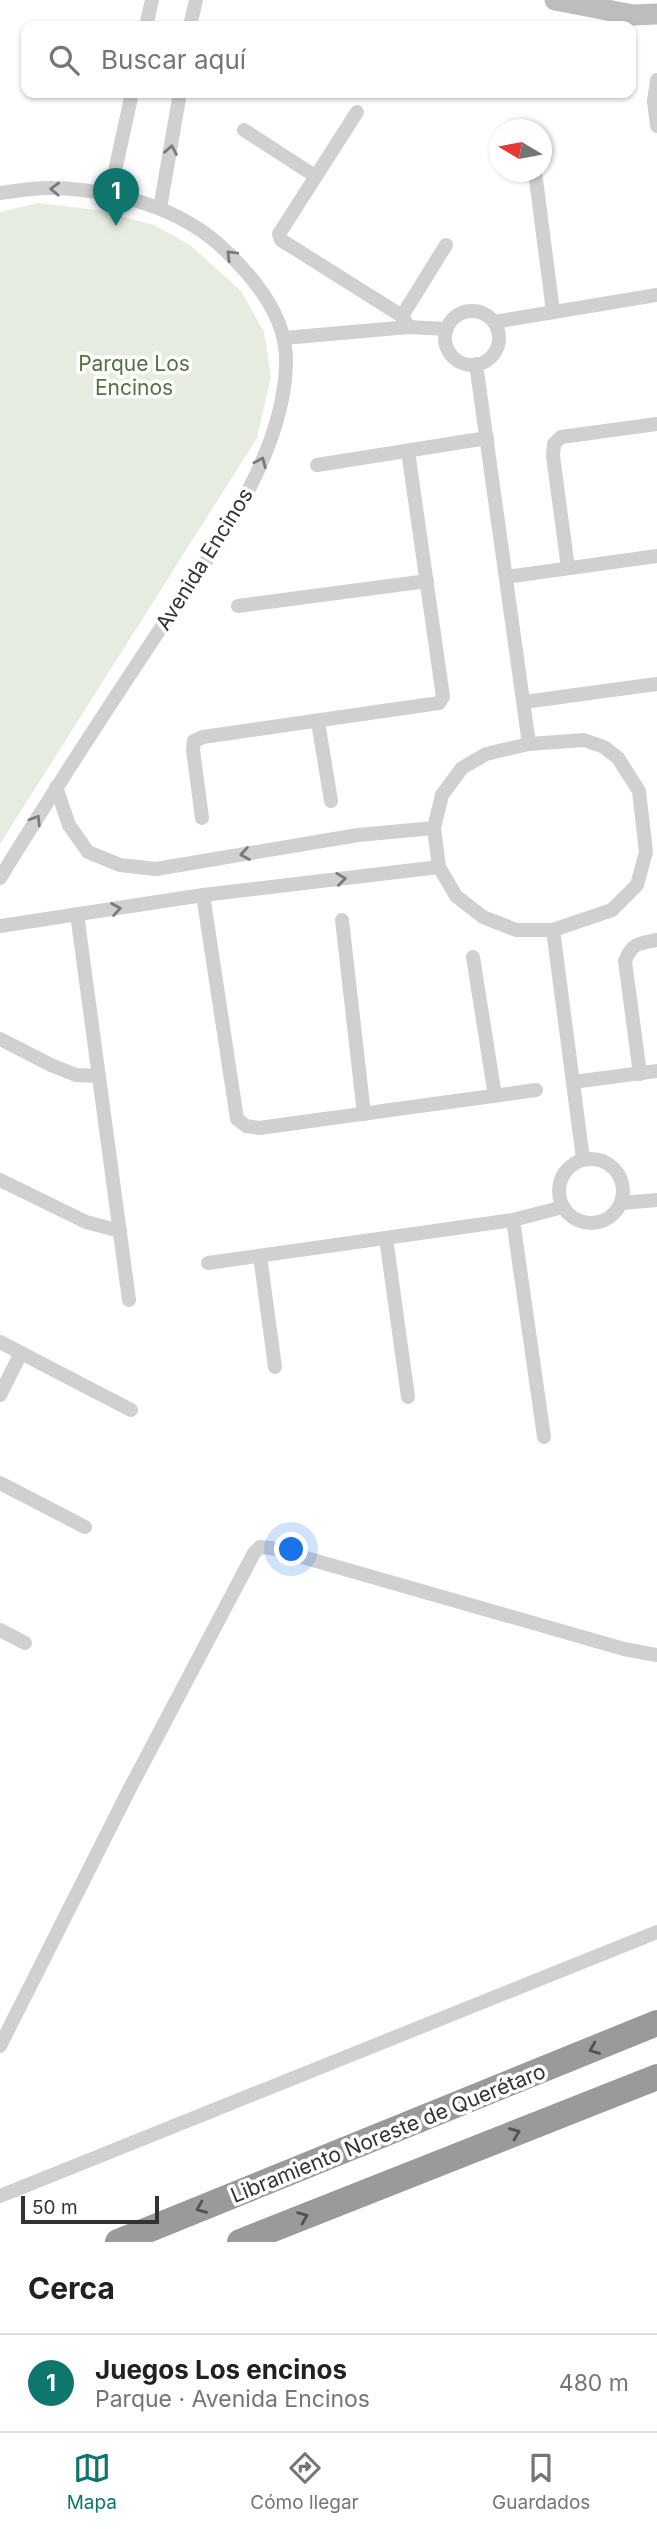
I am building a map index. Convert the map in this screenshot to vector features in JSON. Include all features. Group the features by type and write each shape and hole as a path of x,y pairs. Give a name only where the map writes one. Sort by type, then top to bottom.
{"highway":[{"name":"Libramiento Noreste de Querétaro","path":"118,2242 657,2023"},
{"path":"240,2242 657,2077"}],"main road":[{"path":"555,0 633,15 657,14"}],"street":[{"path":"147,21 152,0"},
{"path":"191,21 196,0"},
{"path":"657,80 657,126"},
{"path":"110,194 131,98"},
{"path":"160,208 179,98"},
{"path":"356,112 279,234 281,240 405,322"},
{"path":"244,130 315,176"},
{"path":"536,182 553,311"},
{"name":"Avenida Encinos","path":"0,193 50,188 110,194 160,208 213,237 242,266 268,300 284,338 286,363 283,400 273,436 248,493 56,787 0,878"},
{"path":"405,322 446,245"},
{"path":"494,322 657,295"},
{"path":"472,310 488,316 494,322 498,336 495,351 484,362 467,364 451,355 445,338 446,329 456,315 472,310"},
{"path":"284,338 405,322 446,329"},
{"path":"476,364 529,744"},
{"path":"568,568 553,456 554,443 561,437 657,424"},
{"path":"317,466 487,438"},
{"path":"202,818 194,741 203,737 439,703 443,696 408,451"},
{"path":"506,577 657,556"},
{"path":"238,606 427,581"},
{"path":"524,702 657,684"},
{"path":"318,722 331,800"},
{"path":"583,740 604,747 618,758 639,791 645,827 646,852 637,885 612,910 553,930 516,930 484,917 456,896 439,867 433,828 442,796 462,768 486,754 529,744 583,740"},
{"path":"56,787 69,825 88,852 120,865 156,869 358,835 433,828"},
{"path":"0,926 203,895 439,867"},
{"path":"203,895 237,1119 246,1126 259,1128 536,1090"},
{"path":"77,914 129,1300"},
{"path":"342,920 364,1114"},
{"path":"553,930 583,1159"},
{"path":"639,1074 625,961 630,949 641,943 657,940"},
{"path":"473,957 495,1096"},
{"path":"0,1038 76,1075 98,1076"},
{"path":"573,1082 657,1071"},
{"path":"597,1158 611,1164 620,1175 624,1188 622,1203 613,1216 599,1223 583,1223 572,1217 563,1207 559,1192 561,1178 570,1166 583,1159 597,1158"},
{"path":"0,1180 86,1222 120,1231"},
{"path":"622,1203 657,1200"},
{"path":"208,1263 513,1220 563,1207"},
{"path":"513,1220 544,1437"},
{"path":"386,1238 408,1397"},
{"path":"260,1256 275,1367"},
{"path":"0,1342 131,1410"},
{"path":"0,1395 21,1353"},
{"path":"0,1483 85,1527"},
{"path":"0,2046 128,1792 254,1553 260,1547 657,1656"},
{"path":"0,1630 25,1643"},
{"path":"0,2196 657,1932"}],"green space":[{"name":"Parque Los Encinos","path":"38,203 97,210 154,225 190,245 241,291 264,332 271,377 257,438 0,844 0,212"}],"place":[{"name":"Juegos Los encinos","path":"116,226"}]}
